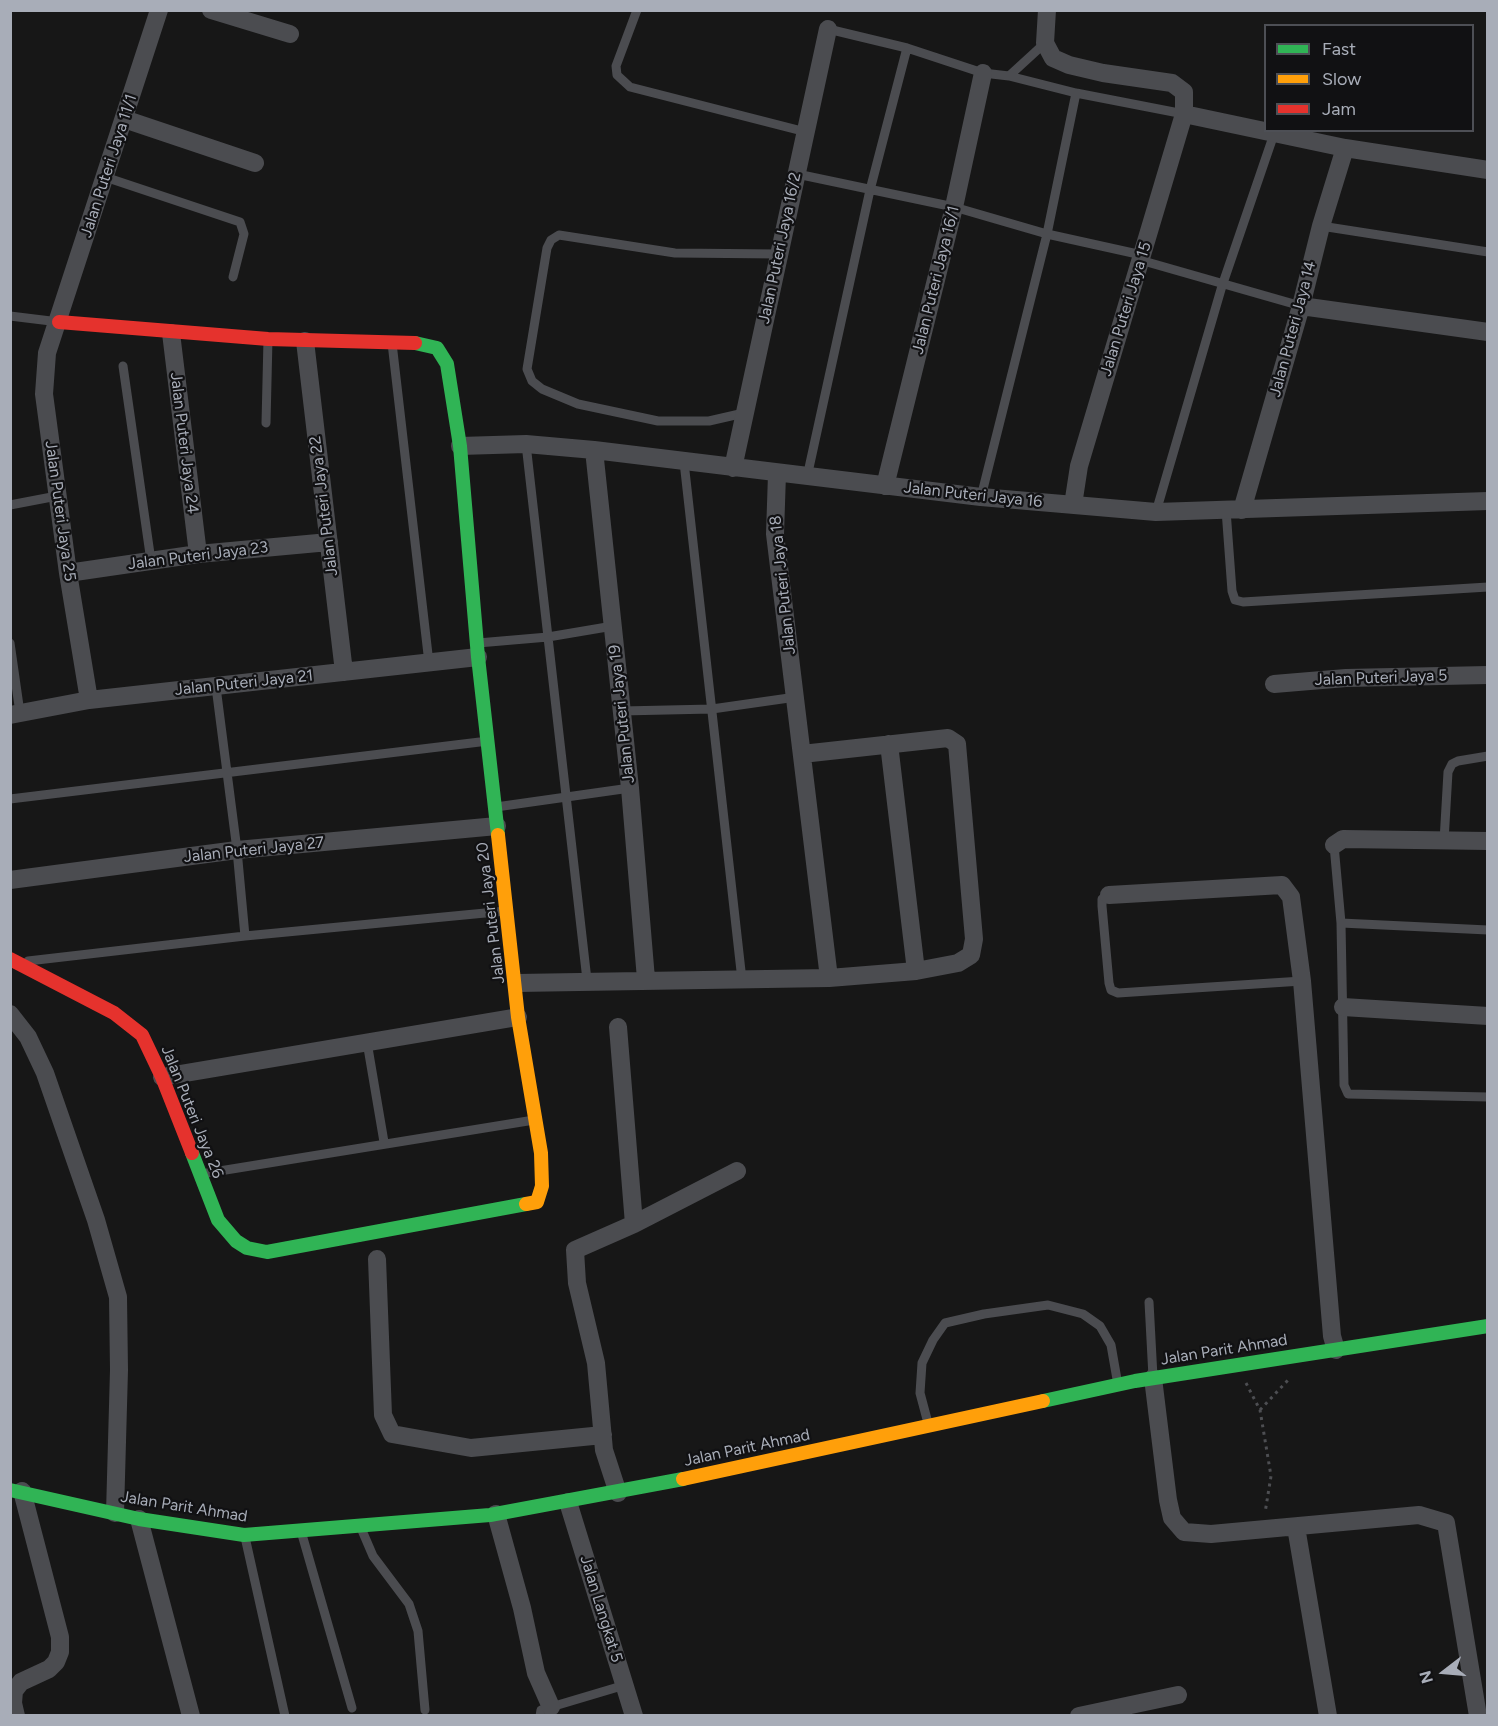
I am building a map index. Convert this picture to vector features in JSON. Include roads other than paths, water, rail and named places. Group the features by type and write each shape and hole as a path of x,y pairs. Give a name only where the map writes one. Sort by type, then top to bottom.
{"street":[{"name":"Jalan Puteri Jaya 11/1","path":"59,322 159,10"},
{"path":"211,10 290,34"},
{"path":"1047,12 1045,44 1053,57 1069,65 1172,82 1184,92 1184,114 1264,132"},
{"name":"Jalan Puteri Jaya 16/2","path":"733,468 828,29"},
{"name":"Jalan Puteri Jaya 16/1","path":"885,486 954,207 983,73"},
{"name":"Jalan Puteri Jaya 15","path":"1073,505 1079,466 1184,114"},
{"path":"124,118 255,162"},
{"path":"1265,132 1345,148 1488,170"},
{"name":"Jalan Puteri Jaya 14","path":"1234,510 1301,306 1321,226 1345,148"},
{"path":"1301,306 1488,332"},
{"path":"59,322 171,333 268,339 392,342"},
{"name":"Jalan Puteri Jaya 25","path":"59,322 47,353 44,394 68,573 89,700"},
{"name":"Jalan Puteri Jaya 24","path":"171,333 198,554"},
{"name":"Jalan Puteri Jaya 22","path":"305,341 344,672"},
{"name":"Jalan Puteri Jaya 20","path":"267,1252 537,1202 542,1185 541,1153 518,1017 517,983 478,650 460,446 447,364 438,348 421,343 392,342"},
{"name":"Jalan Puteri Jaya 16","path":"460,446 526,444 594,450 981,497 1156,512 1488,501"},
{"name":"Jalan Puteri Jaya 19","path":"594,450 630,788 646,979"},
{"name":"Jalan Puteri Jaya 18","path":"777,474 775,534 829,978"},
{"name":"Jalan Puteri Jaya 23","path":"68,573 198,554 329,542"},
{"name":"Jalan Puteri Jaya 21","path":"15,714 89,700 429,663 478,650"},
{"name":"Jalan Puteri Jaya 5","path":"1274,684 1346,678 1488,675"},
{"path":"517,983 646,979 829,978 916,971 958,963 971,955 974,939 957,744 948,738 802,754"},
{"path":"889,744 916,971"},
{"name":"Jalan Puteri Jaya 27","path":"10,880 237,850 497,826"},
{"path":"1334,845 1343,839 1488,841"},
{"path":"1109,895 1281,885 1291,897 1302,981 1334,1343"},
{"name":"Jalan Puteri Jaya 26","path":"15,960 114,1013 142,1035 162,1077 218,1220 236,1241 247,1248 267,1252"},
{"path":"1343,1007 1488,1016"},
{"path":"10,1014 28,1037 45,1073 93,1210 117,1298 116,1513"},
{"path":"162,1077 518,1017"},
{"path":"618,1027 634,1224"},
{"path":"615,1486 603,1443 596,1363 577,1283 575,1250 634,1224 737,1171"},
{"path":"376,1259 383,1415 392,1434 471,1448 603,1443"},
{"name":"Jalan Parit Ahmad","path":"16,1491 139,1519 244,1535 496,1514 568,1502 615,1486 927,1421 1153,1370 1225,1366 1334,1343 1488,1326"},
{"path":"1153,1370 1168,1500 1177,1527 1184,1532 1195,1534 1256,1530 1419,1515 1446,1522 1478,1716"},
{"path":"16,1491 60,1637 60,1652 56,1662 49,1669 21,1682 14,1691 13,1703 16,1716"},
{"name":"Jalan Langkat 5","path":"568,1502 634,1716"},
{"path":"496,1514 522,1608 545,1711"},
{"path":"139,1519 191,1716"},
{"path":"1296,1527 1328,1716"},
{"path":"1079,1716 1178,1695"}],"lane":[{"path":"637,10 616,66 617,75 630,87 806,132"},
{"path":"828,29 907,48 983,73 1009,76 1076,93 1184,114"},
{"path":"1009,76 1045,44"},
{"path":"807,477 870,190 907,48"},
{"path":"981,497 1047,234 1076,93"},
{"path":"1156,512 1222,286 1274,134"},
{"path":"797,174 954,207 1141,258 1222,286 1301,306"},
{"path":"105,177 240,222 244,234 233,277"},
{"path":"1321,226 1488,252"},
{"path":"744,413 710,422 658,421 578,404 542,389 532,381 527,369 547,248 551,240 559,235 675,253 779,254"},
{"path":"10,316 59,322"},
{"path":"266,423 268,339"},
{"path":"392,342 429,663"},
{"path":"123,366 151,561"},
{"path":"526,444 587,981"},
{"path":"684,462 742,980"},
{"path":"10,505 57,496"},
{"path":"1234,510 1232,591 1235,600 1243,602 1488,587"},
{"path":"478,650 612,626"},
{"path":"10,643 15,714"},
{"path":"216,687 246,936"},
{"path":"622,711 712,709 796,697"},
{"path":"10,799 488,741"},
{"path":"1444,841 1448,772 1452,764 1488,756"},
{"path":"496,807 567,799 630,788"},
{"path":"1334,845 1341,922 1344,1085 1348,1094 1488,1097"},
{"path":"1109,895 1102,899 1102,906 1111,990 1118,993 1302,981"},
{"path":"15,960 509,910"},
{"path":"1341,922 1488,930"},
{"path":"367,1041 384,1142"},
{"path":"199,1174 384,1142 536,1120"},
{"path":"1149,1302 1153,1370"},
{"path":"927,1421 920,1393 922,1363 933,1340 945,1323 974,1316 1048,1305 1083,1314 1100,1326 1111,1346 1117,1378"},
{"path":"360,1525 373,1556 409,1604 418,1631 425,1710"},
{"path":"301,1530 352,1708"},
{"path":"244,1535 285,1716"},
{"path":"545,1711 625,1685"}]}
